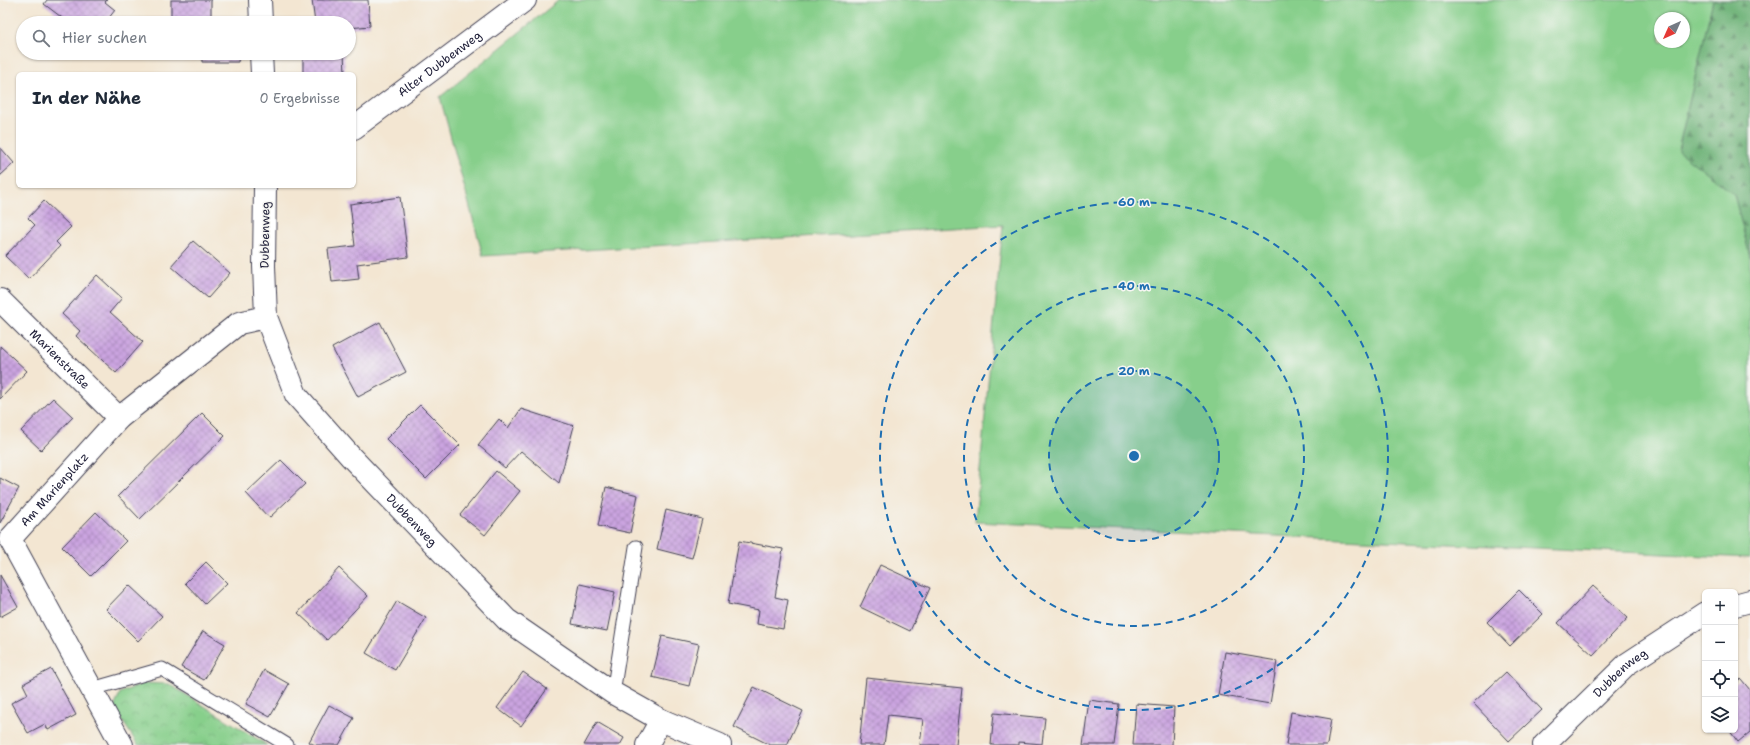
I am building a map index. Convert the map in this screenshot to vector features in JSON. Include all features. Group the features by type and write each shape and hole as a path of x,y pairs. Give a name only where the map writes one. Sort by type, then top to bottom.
{"street":[{"path":"260,0 260,16"},
{"name":"Alter Dubbenweg","path":"356,127 525,0"},
{"path":"261,60 262,72"},
{"name":"Dubbenweg","path":"269,189 264,266 266,318 296,395 351,457 507,620 613,693 662,720 720,745"},
{"name":"Marienstraße","path":"0,300 119,418"},
{"name":"Am Marienplatz","path":"122,745 10,539 119,418 239,323 266,318"},
{"path":"1738,604 1750,601"},
{"name":"Dubbenweg","path":"1544,745 1627,664 1702,615"},
{"path":"647,745 662,720"}],"lane":[{"path":"613,693 636,547"},
{"path":"92,689 162,669 287,745"}],"green space":[{"path":"559,0 1713,0 1678,150 1734,194 1750,257 1750,558 975,522 1003,225 483,256 440,97"},
{"path":"1713,0 1750,0 1750,257 1734,194 1678,151"},
{"path":"144,683 169,684 267,745 138,745 114,708 120,693"}],"building":[{"path":"47,0 107,0 105,2 115,10 110,16 60,16 44,4"},
{"path":"171,0 211,0 211,16 171,16"},
{"path":"312,0 368,0 370,26 356,27 356,16 314,16"},
{"path":"202,60 238,60 238,62 202,62"},
{"path":"303,60 344,60 345,72 303,72"},
{"path":"0,147 14,163 0,176"},
{"path":"400,197 408,257 357,264 359,279 332,282 328,249 355,246 350,204"},
{"path":"44,201 71,227 56,242 60,246 29,279 5,256 35,225 28,218"},
{"path":"193,241 230,273 208,298 171,266"},
{"path":"97,275 122,298 110,312 143,342 116,373 76,336 80,331 62,314"},
{"path":"380,322 406,372 358,397 332,348"},
{"path":"0,346 27,371 0,399"},
{"path":"53,398 73,417 41,450 21,431"},
{"path":"420,405 460,445 426,479 386,439"},
{"path":"521,409 574,426 559,483 521,451 505,468 478,445 499,419 508,428"},
{"path":"202,413 225,436 140,519 118,496"},
{"path":"281,460 305,484 269,518 246,493"},
{"path":"496,471 520,491 485,535 460,515"},
{"path":"0,478 19,488 0,523"},
{"path":"606,487 638,495 630,533 598,526"},
{"path":"666,510 702,519 692,558 657,549"},
{"path":"96,512 126,541 91,576 62,547"},
{"path":"739,541 783,549 775,597 788,600 783,629 757,624 759,610 728,604"},
{"path":"206,562 227,583 205,604 185,583"},
{"path":"880,565 930,588 910,631 860,607"},
{"path":"339,568 368,596 327,640 298,613"},
{"path":"0,575 18,607 0,617"},
{"path":"580,584 615,592 607,631 572,624"},
{"path":"129,585 162,616 138,641 106,609"},
{"path":"1593,586 1628,618 1593,655 1558,623"},
{"path":"1519,590 1543,614 1510,646 1487,622"},
{"path":"397,601 426,618 395,670 366,653"},
{"path":"203,631 225,644 204,680 181,667"},
{"path":"662,636 699,644 689,686 652,677"},
{"path":"1225,652 1277,661 1270,704 1218,695"},
{"path":"51,669 76,715 48,730 45,724 28,733 11,703 28,694 23,684"},
{"path":"264,670 289,684 270,717 246,704"},
{"path":"523,672 547,689 521,726 497,708"},
{"path":"1506,672 1542,710 1509,741 1473,703"},
{"path":"866,678 962,688 956,745 920,745 923,719 888,715 884,745 859,745"},
{"path":"1741,679 1750,690 1750,732 1738,742 1731,733 1738,733 1738,682"},
{"path":"754,687 803,711 787,745 770,745 734,727"},
{"path":"1089,700 1119,704 1114,745 1083,745"},
{"path":"1136,704 1174,707 1172,745 1133,745"},
{"path":"329,705 354,718 339,745 315,745 309,742"},
{"path":"1291,712 1331,719 1327,745 1286,745"},
{"path":"994,713 1045,718 1042,744 1019,742 1019,745 991,745"},
{"path":"597,722 624,738 620,745 584,745"}]}
